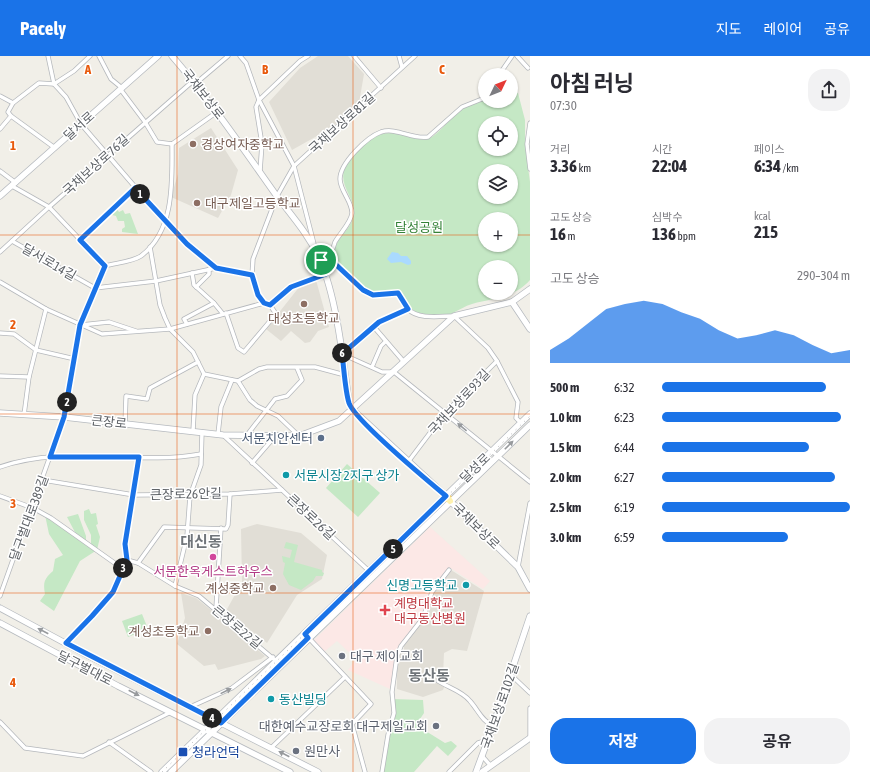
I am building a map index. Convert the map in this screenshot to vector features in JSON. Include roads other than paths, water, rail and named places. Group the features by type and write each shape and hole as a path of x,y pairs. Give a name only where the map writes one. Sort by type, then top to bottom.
{"main road":[{"name":"달서로","path":"0,196 158,56"},
{"name":"국채보상로","path":"172,56 217,112 314,247 321,260 326,274 342,354 349,403 353,410 518,567 530,588"},
{"path":"454,316 512,302 530,289"},
{"path":"512,302 530,329"},
{"name":"큰장로","path":"0,413 64,417 221,435 247,434 299,436 339,421 353,410 454,316"},
{"name":"달성로","path":"162,772 208,731 215,719 274,659 306,636 369,571 448,499 530,414"},
{"path":"170,772 208,731 221,723 306,636 448,499 498,457 530,425"},
{"name":"달구벌대로","path":"0,608 318,772"},
{"name":"국채보상로102길","path":"476,772 511,676 530,616"},
{"name":"달구벌대로","path":"0,623 290,772"},
{"path":"482,772 530,737"}],"street":[{"path":"48,56 54,84 66,97 81,124 166,223 187,244 216,268"},
{"path":"55,148 11,116 8,112 13,103 39,83 54,84 74,71 90,56"},
{"path":"99,56 112,79 122,89 157,142 172,144 217,112"},
{"name":"국채보상로76길","path":"0,252 145,122 228,56"},
{"path":"240,56 246,63 259,100 294,166 314,247"},
{"path":"260,172 262,144 256,107 259,100 300,61 308,56"},
{"path":"354,56 381,88"},
{"path":"399,56 402,67"},
{"name":"국채보상로81길","path":"264,303 258,295 252,275 252,258 277,196 294,166 415,56"},
{"path":"504,68 512,56"},
{"path":"517,56 528,68"},
{"path":"0,96 13,103"},
{"path":"321,260 330,253 341,232 351,218 352,211 340,179 342,170 352,155 376,134 385,131 391,130 423,138 428,137 466,104 478,100"},
{"path":"0,129 11,116"},
{"path":"530,124 527,144 530,169"},
{"path":"0,171 14,184 49,207 105,266 140,257 150,247 166,223 171,195 172,144"},
{"path":"80,240 135,188"},
{"name":"달서로14길","path":"12,241 95,288"},
{"path":"150,247 160,305 170,329 193,352 204,374 195,395 193,431"},
{"path":"321,260 331,260 363,290 373,295 398,293 408,309 420,315 454,316 488,348 497,361 518,402 516,418 521,424"},
{"name":"달구벌대로389길","path":"0,596 33,508 64,417 80,325 105,266"},
{"path":"95,288 156,281 216,268 252,275"},
{"path":"196,287 209,274 209,269"},
{"path":"0,282 46,309 102,334 170,329 187,324 225,314 264,303 270,305 276,314 244,352 238,348 225,314 196,287 192,273"},
{"path":"270,305 291,287 326,274"},
{"path":"187,324 184,319 214,304"},
{"path":"24,414 29,377 46,309"},
{"path":"408,309 374,327 342,354 382,372 394,372 530,482"},
{"path":"80,325 109,322 137,331"},
{"path":"374,327 385,342 404,362"},
{"path":"0,333 14,334 36,350 75,359"},
{"path":"372,367 379,349 385,342"},
{"name":"국채보상로93길","path":"408,462 445,413 497,361"},
{"path":"125,424 126,396 147,399 150,388 198,362"},
{"path":"204,374 238,381 259,369 268,367 316,367 345,375"},
{"path":"247,434 275,399 287,396 299,385 302,380 297,368"},
{"path":"0,376 29,377"},
{"path":"221,435 221,407 232,380"},
{"path":"238,381 250,400 278,416 299,436"},
{"path":"176,586 187,536 191,495 201,465 202,432"},
{"name":"큰장로26길","path":"221,435 369,571"},
{"path":"252,463 276,435"},
{"path":"0,467 18,460 50,457 181,458 201,454"},
{"path":"66,643 113,592 127,560 125,544 139,457"},
{"name":"큰장로26안길","path":"43,480 134,495 230,494 282,490"},
{"path":"216,608 224,528 228,525 230,494"},
{"path":"0,496 33,508 51,518 123,569"},
{"path":"518,567 530,503"},
{"path":"138,563 164,527 224,528"},
{"name":"큰장로22길","path":"127,560 138,563 176,586 199,596 216,608 274,659"},
{"path":"382,772 388,735 394,713 392,692 401,646 423,618 432,592 449,570"},
{"path":"306,636 371,704 352,724 365,772"},
{"path":"190,707 232,688 274,659"},
{"path":"511,676 530,693"},
{"path":"271,748 345,677"},
{"path":"438,681 463,694 471,701 484,719 493,726"},
{"path":"530,708 530,737"},
{"path":"0,722 26,748 83,756 172,712"},
{"path":"448,772 478,743 488,740"},
{"path":"109,742 151,772"},
{"path":"482,756 491,766"}],"water":[{"path":"392,252 398,253 401,256 407,256 411,261 411,264 408,265 401,262 391,263 387,259"}],"railway":[{"path":"162,772 530,416"}],"place":[{"name":"경상여자중학교","path":"193,144"},
{"name":"대구제일고등학교","path":"197,203"},
{"name":"대성초등학교","path":"304,304"},
{"name":"서문치안센터","path":"321,438"},
{"name":"서문시장 2지구 상가","path":"286,475"},
{"name":"서문한옥게스트하우스","path":"213,557"},
{"name":"신명고등학교","path":"466,585"},
{"name":"계성중학교","path":"273,588"},
{"name":"계명대학교 대구동산병원","path":"385,610"},
{"name":"계성초등학교","path":"208,631"},
{"name":"대구 제이교회","path":"342,656"},
{"name":"동산빌딩","path":"271,699"},
{"name":"대한예수교장로회 대구제일교회","path":"436,726"},
{"name":"원만사","path":"296,751"},
{"name":"청라언덕","path":"183,752"}],"district":[{"name":"대신동","path":"201,541"},
{"name":"동산동","path":"429,675"}],"park label":[{"name":"달성공원","path":"419,227"}]}
